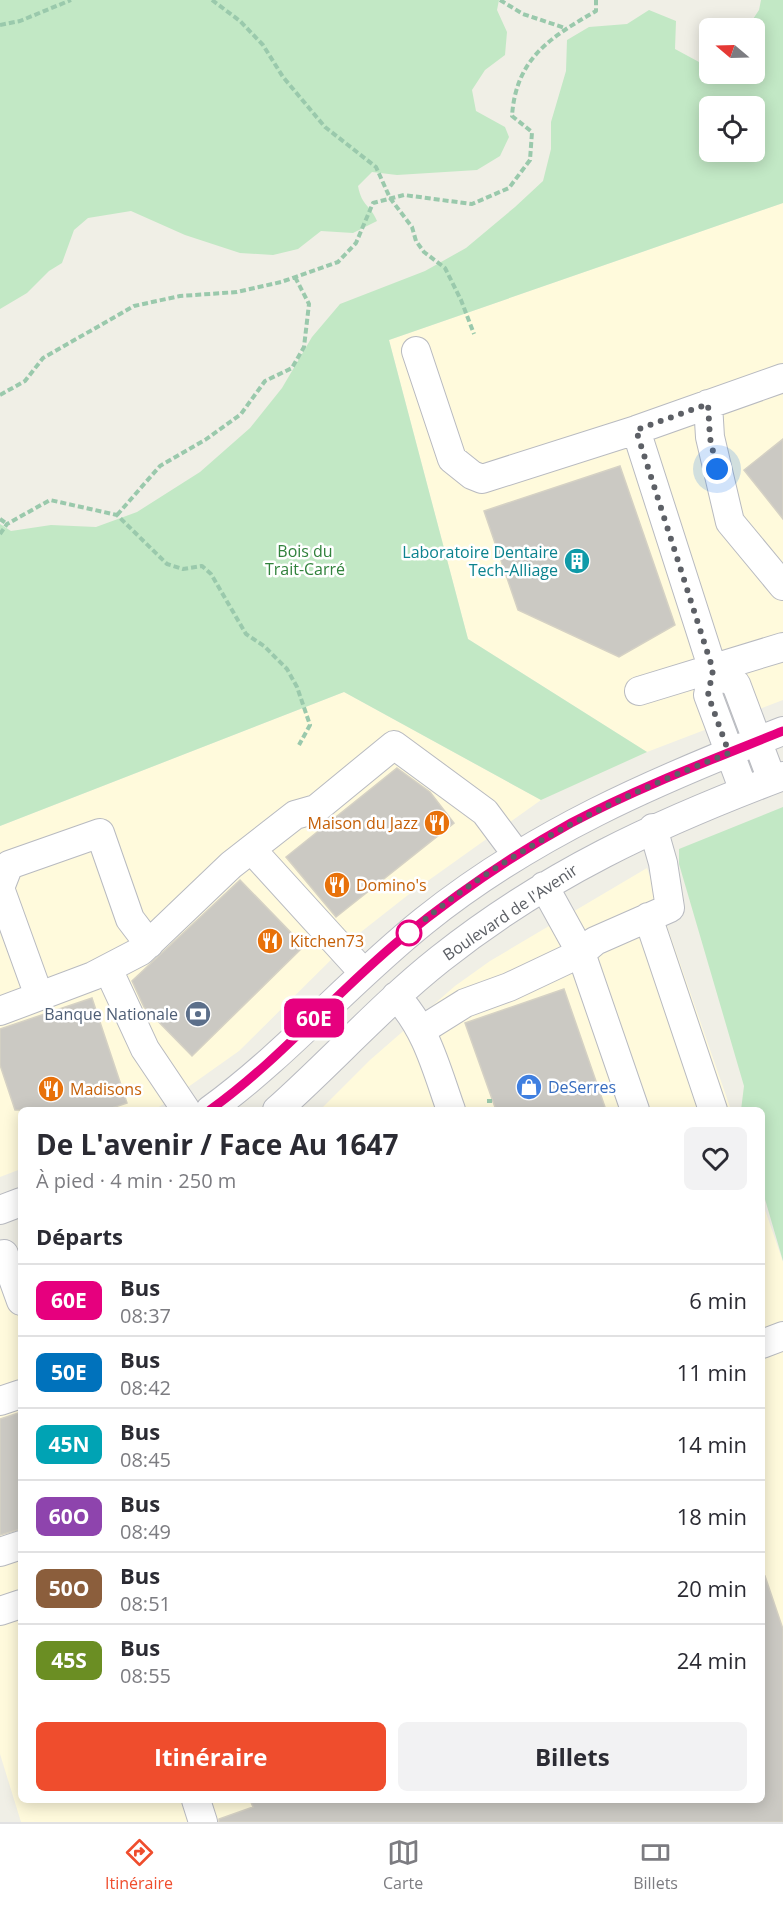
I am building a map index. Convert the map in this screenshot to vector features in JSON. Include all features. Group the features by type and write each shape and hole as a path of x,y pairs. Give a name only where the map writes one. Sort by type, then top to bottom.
{"street":[{"path":"416,351 450,455 478,478 488,478 636,430 783,378"},
{"path":"708,404 710,438 730,522 783,586"},
{"path":"636,430 713,670 708,695 744,791"},
{"path":"639,691 783,647"},
{"path":"713,670 736,684 757,742 778,778"},
{"path":"227,1105 363,972 446,903 517,855 604,807 783,731"},
{"path":"0,1011 108,969 149,944 231,865 295,815 316,809 394,745 485,812 517,855"},
{"name":"Boulevard de l'Avenir","path":"280,1107 396,996 464,940 544,886 593,857 653,828 778,778"},
{"path":"422,1030 465,1003 509,987 581,953 595,941 670,908 663,863 653,828"},
{"path":"39,996 2,878 9,865 100,833 130,919 149,944"},
{"path":"252,850 363,972"},
{"path":"544,886 581,953 634,1107"},
{"path":"648,917 712,1107"},
{"path":"108,969 145,1049 184,1107"},
{"path":"396,996 414,1015 422,1030 450,1107"},
{"path":"0,1210 18,1203"},
{"path":"8,1252 18,1289"},
{"path":"765,1343 783,1336"},
{"path":"0,1401 18,1395"},
{"path":"0,1552 18,1546"},
{"path":"197,1803 203,1822"}],"path":[{"path":"0,25 20,21 71,0"},
{"path":"212,0 240,21 263,45 283,77 325,127 376,166 390,198 412,227 424,252 445,268 474,334"},
{"path":"500,0 523,14 566,28"},
{"path":"0,394 24,381 43,358 134,306 180,296 237,292 295,277 338,262 356,243 374,202 404,195 472,204 509,188 530,160 532,132 512,116 513,93 523,68 566,28 596,11 596,0"},
{"path":"117,515 160,466 205,440 241,414 265,381 292,368 304,347 309,304 295,277"},
{"path":"0,534 7,524 50,500 117,515 167,564 183,569 202,566 212,574 246,634 275,657 297,687 310,725 300,746"},
{"path":"0,519 7,524"}],"shaded area":[{"path":"783,203 783,700 647,752 468,639 389,340"},
{"path":"344,692 541,800 408,895 352,939 239,1051 159,1107 18,1107 18,1170 0,1177 0,826"},
{"path":"647,868 730,1107 323,1107 370,1060 455,986 490,961"},
{"path":"765,1210 783,1262 783,1822 21,1822 0,1754 0,1285 18,1278 18,1803 765,1803"}],"green space":[{"path":"0,0 499,0 497,10 507,32 505,55 485,70 472,90 476,111 505,127 509,137 500,156 477,170 397,175 372,172 358,186 364,202 377,221 353,233 321,231 298,249 273,255 240,253 185,235 131,211 88,218 74,230 62,263 49,271 27,293 0,309"},
{"name":"Bois du Trait-Carré","path":"761,0 783,0 783,203 389,340 468,639 647,752 541,800 344,692 0,826 0,524 11,531 51,525 96,527 137,512 200,472 250,428 282,388 312,337 340,304 425,271 466,248 515,207 543,181 551,149 551,122 566,71 567,40 589,27 627,24 649,10 676,21 675,49 699,62 699,84 765,84 765,18 754,18 759,10"},
{"path":"783,807 783,1261 765,1199 765,1107 741,1107 744,1086 679,864 679,849"}],"building":[{"path":"783,439 783,519 744,470"},
{"name":"Laboratoire Dentaire Tech-Alliage","path":"620,466 675,625 619,657 518,610 484,511"},
{"path":"397,768 430,792 454,823 336,917 286,857"},
{"path":"240,880 304,946 192,1056 144,1007 132,981"},
{"path":"564,989 605,1107 495,1107 465,1023"},
{"path":"92,998 127,1103 115,1107 18,1107 18,1110 15,1110 0,1065 0,1029"},
{"path":"18,1413 18,1530 0,1535 0,1419"},
{"path":"765,1576 783,1629 783,1822 219,1822 219,1819 253,1807 251,1803 765,1803"}],"bus line":[{"name":"60E","path":"214,1107 266,1065 352,981 469,886 569,824 672,776 783,731"}],"place":[{"name":"Laboratoire Dentaire Tech-Alliage","path":"577,561"},
{"name":"Maison du Jazz","path":"437,823"},
{"name":"Domino's","path":"337,885"},
{"name":"Kitchen73","path":"270,941"},
{"name":"Banque Nationale","path":"198,1014"},
{"name":"DeSerres","path":"529,1087"},
{"name":"Madisons","path":"51,1089"}],"route":[{"path":"409,933 486,875 569,824 672,776 729,753 708,695 713,670 636,430 708,404 710,438 717,469"}]}
